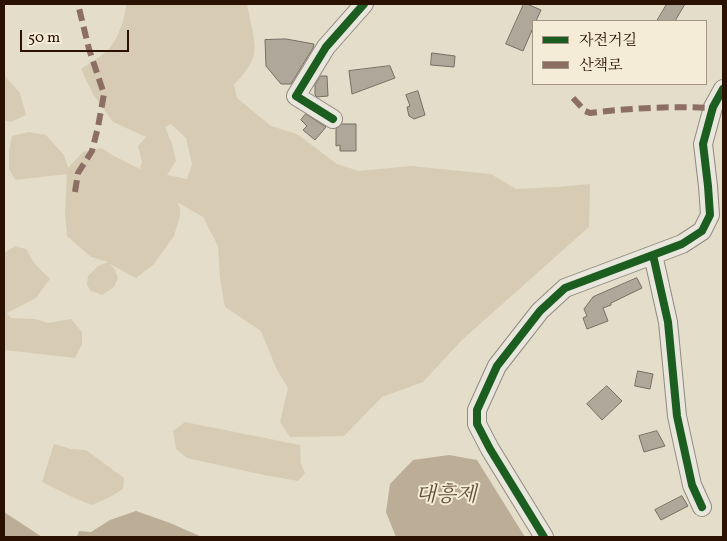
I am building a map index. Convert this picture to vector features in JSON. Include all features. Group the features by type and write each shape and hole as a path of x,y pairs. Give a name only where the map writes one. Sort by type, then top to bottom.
{"street":[{"path":"334,119 296,96 326,47 364,4"},
{"path":"544,537 490,449 477,424 477,410 497,366 540,311 565,288 682,244 702,231 710,215 703,144 713,107 723,89"},
{"path":"653,255 668,322 677,416 692,484 702,507"}],"shaded area":[{"path":"126,4 247,4 255,50 248,67 234,85 237,98 271,126 297,134 337,164 359,171 411,166 491,174 516,189 590,184 589,227 462,340 423,382 382,397 344,436 290,437 280,422 288,388 276,368 261,331 225,307 220,279 218,246 203,217 177,202 180,208 180,216 174,236 153,265 136,278 110,264 118,278 114,287 102,295 91,291 87,285 88,276 98,266 108,262 91,257 67,236 65,213 67,174 15,180 9,169 9,150 12,136 29,132 46,135 64,155 68,168 83,152 101,148 140,169 142,162 138,146 146,137 113,122 93,94 81,69 104,54 111,47 120,29","holes":["171,124 186,138 192,164 187,179 167,175 176,161 165,127"]},
{"path":"4,75 20,93 26,115 11,122 4,120"},
{"path":"15,246 26,249 35,264 50,279 36,298 7,313 11,318 35,319 48,323 71,319 82,332 82,344 75,358 4,350 4,253"},
{"path":"185,422 300,445 301,464 305,473 298,481 187,458 176,449 173,431"},
{"path":"54,444 71,449 86,450 124,478 123,489 92,505 42,482"}],"water":[{"name":"대흥제","path":"449,455 477,460 525,537 396,537 386,512 390,484 413,460"},
{"path":"136,511 202,537 77,537 79,531 91,532 110,520"},
{"path":"4,512 42,537 4,537"}],"building":[{"path":"524,4 541,10 536,20 532,20 532,30 523,51 506,44"},
{"path":"667,4 685,4 676,20 658,20"},
{"path":"286,39 314,44 291,84 281,84 266,66 265,40"},
{"path":"432,53 455,56 454,67 431,65"},
{"path":"390,66 395,78 352,94 349,71"},
{"path":"321,76 327,76 328,96 317,97 315,95 315,85"},
{"path":"418,91 425,115 414,119 409,116 407,107 410,106 406,95"},
{"path":"306,114 326,127 315,140 303,130 307,126 301,120"},
{"path":"342,124 356,124 356,151 340,151 340,145 336,146 336,129"},
{"path":"637,278 642,288 603,308 608,321 587,329 583,318 587,316 584,309 593,297"},
{"path":"638,371 653,374 650,389 635,386"},
{"path":"607,386 622,401 602,420 587,404"},
{"path":"657,431 665,446 644,452 639,436"},
{"path":"682,496 688,506 661,520 655,510"}],"marked path":[{"path":"75,192 78,173 92,151 104,94 89,49 78,4"},
{"path":"573,98 585,111 590,113 651,108 713,108"}],"cycle path":[{"path":"333,119 296,96 326,47 364,4"},
{"path":"544,537 490,449 477,424 477,410 497,366 540,311 565,288 682,244 702,231 710,215 703,144 713,107 723,89"},
{"path":"653,255 668,322 677,416 692,485 702,507"}]}
